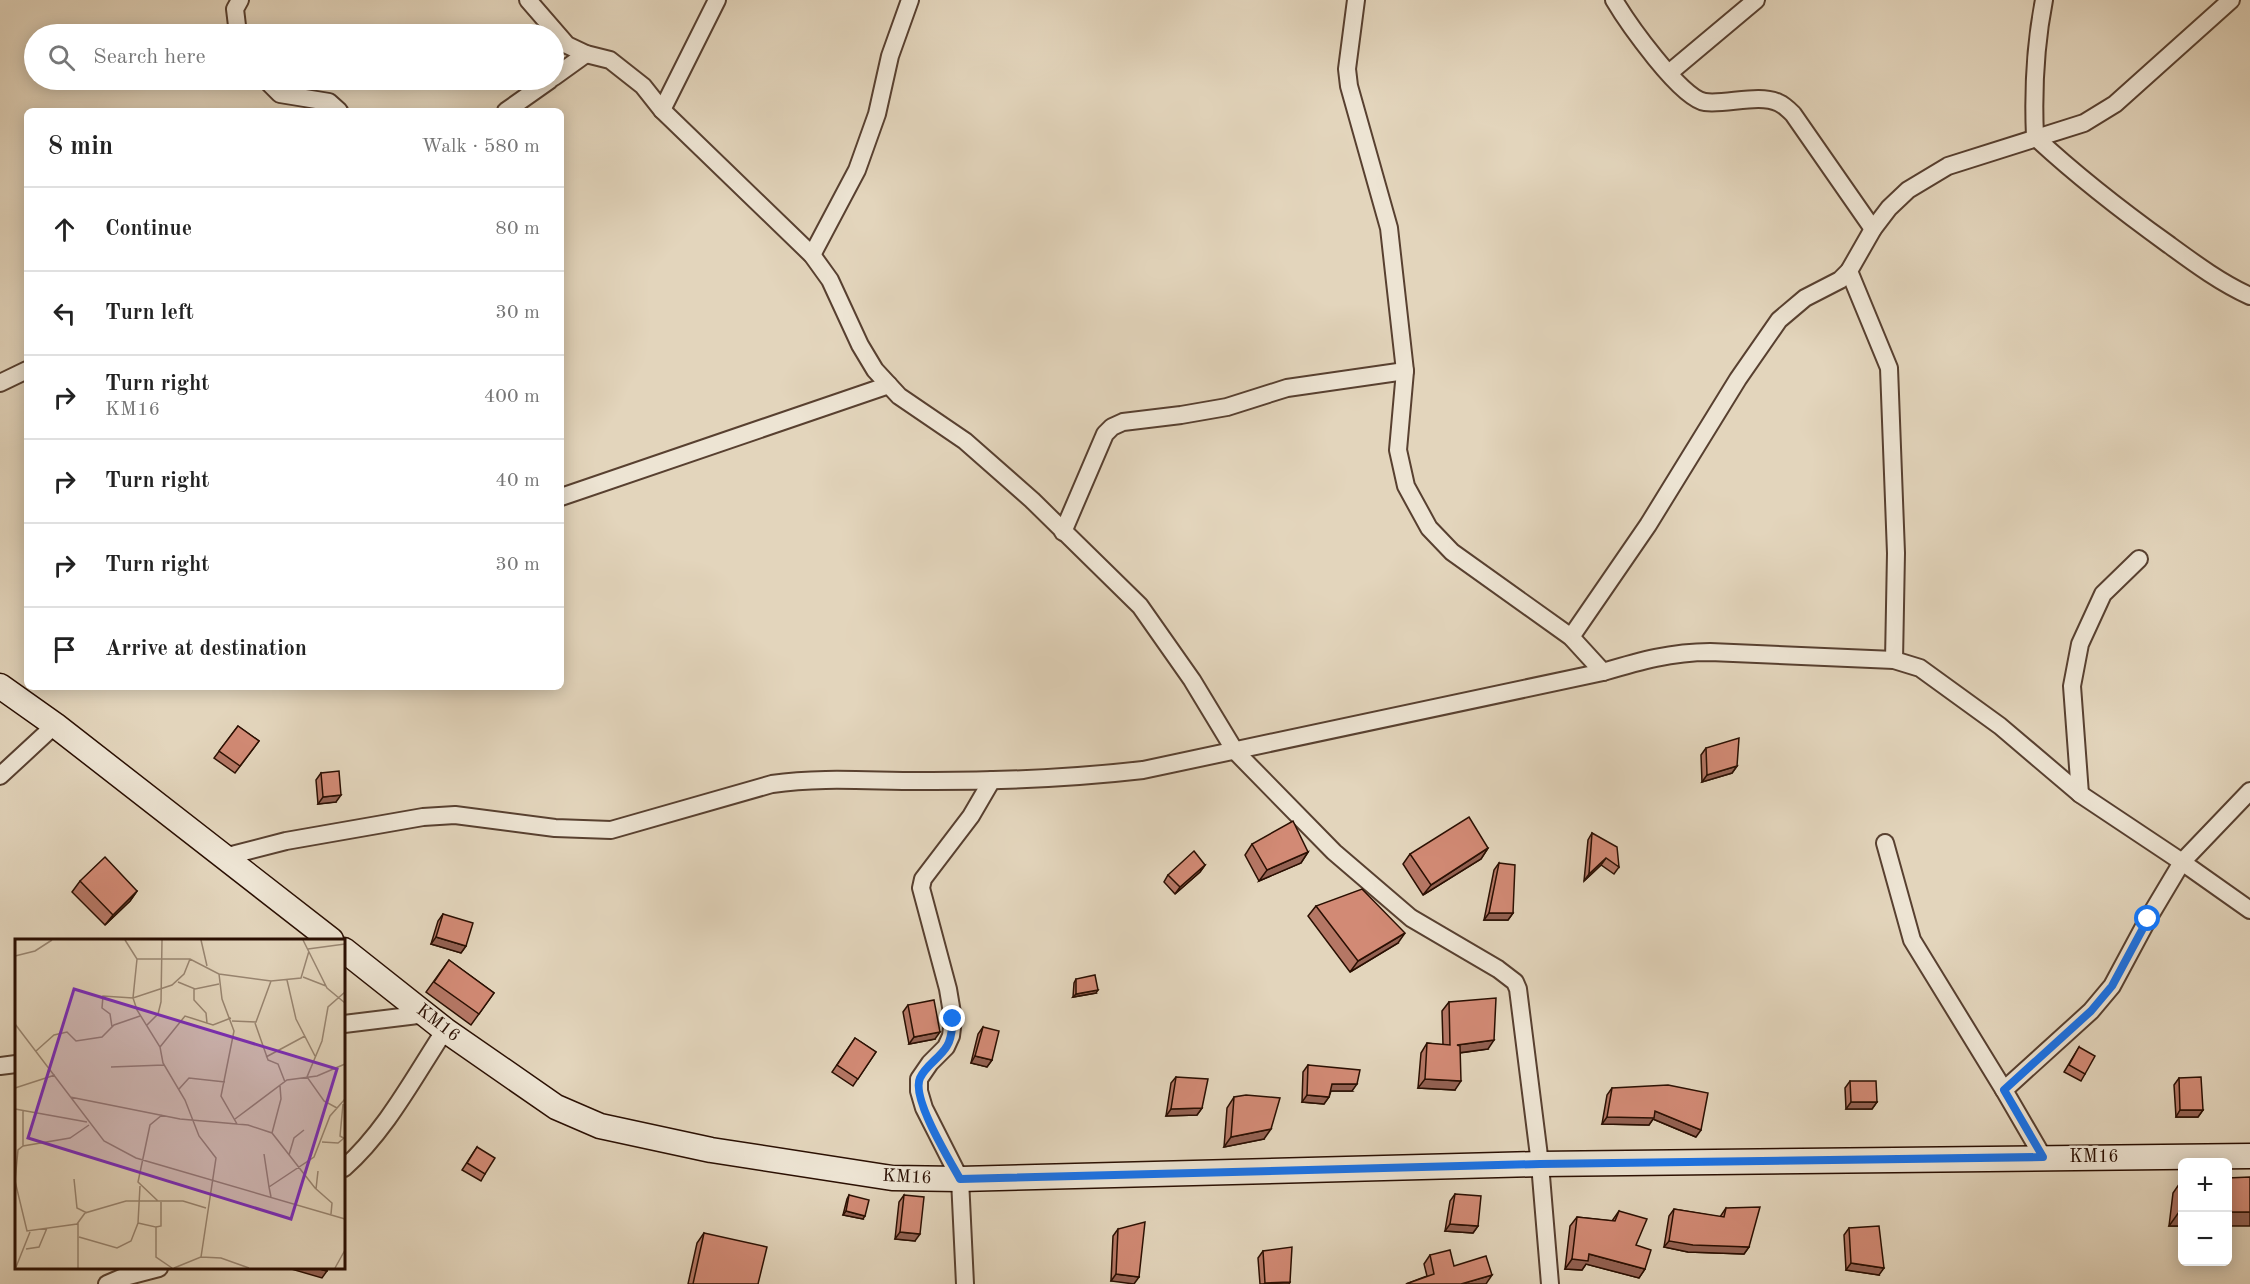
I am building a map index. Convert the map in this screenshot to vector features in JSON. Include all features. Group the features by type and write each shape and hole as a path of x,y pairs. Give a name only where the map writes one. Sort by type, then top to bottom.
{"street":[{"path":"237,24 235,9 240,0"},
{"path":"528,0 549,24"},
{"path":"662,110 717,0"},
{"path":"812,255 857,170 877,114 890,56 910,0"},
{"path":"1356,0 1347,69 1349,86 1389,228 1405,370 1398,450 1406,486 1429,528 1452,552 1571,637 1603,672"},
{"path":"1614,0 1627,21 1693,99 1704,102 1766,99 1778,102 1793,114 1874,229"},
{"path":"1669,73 1756,0"},
{"path":"2044,0 2033,88 2035,137 2074,174 2128,215 2227,285 2250,296"},
{"path":"1571,637 1648,525 1738,379 1779,320 1805,298 1840,280 1849,271 1889,208 1908,190 1948,166 2085,123 2115,104 2231,0"},
{"path":"564,42 586,54 610,60 643,86 662,110 812,255 830,280 860,345 875,370 899,396 965,441 1032,500 1147,615 1192,680 1235,751 1334,852 1411,918 1498,969 1515,982 1518,989 1540,1164 1550,1284"},
{"path":"564,70 586,54"},
{"path":"276,90 280,94 329,102 336,108"},
{"path":"510,108 535,90"},
{"path":"1849,271 1882,350 1890,376 1896,553 1894,660"},
{"path":"1063,532 1105,434 1112,426 1123,422 1181,415 1227,406 1287,388 1405,370"},
{"path":"0,383 24,371"},
{"path":"564,496 889,385"},
{"path":"2080,794 2072,686 2080,644 2103,594 2139,559"},
{"path":"224,857 286,841 423,817 455,816 555,828 611,830 772,784 791,781 992,780 1079,777 1143,770 1603,672 1655,656 1686,652 1894,660 1920,668 1992,720 2080,794 2250,910"},
{"path":"0,686 55,725 330,939"},
{"path":"0,776 55,725"},
{"path":"965,1284 960,1179 924,1108 919,1090 919,1079 930,1063 946,1047 951,1036 953,1019 948,989 921,888 924,879 971,816 992,780"},
{"path":"2004,1090 2091,1011 2112,986 2182,862 2250,791"},
{"path":"1885,843 1912,940 2043,1157"},
{"name":"KM16","path":"345,951 445,1030 555,1107 600,1126 711,1150 892,1178 960,1179 1540,1164 2250,1156"},
{"path":"345,1024 426,1014"},
{"path":"345,1167 360,1153 382,1124 445,1030"},
{"path":"0,1066 15,1064"},
{"path":"107,1284 155,1269"}],"building":[{"path":"238,726 259,741 240,766 219,751"},
{"path":"1739,738 1737,766 1707,775 1706,748"},
{"path":"339,771 341,795 323,797 321,773"},
{"path":"1469,817 1488,848 1431,885 1410,854"},
{"path":"1293,821 1308,852 1267,870 1252,844"},
{"path":"1592,833 1617,847 1619,867 1606,858 1589,874"},
{"path":"1194,851 1205,865 1180,887 1168,875"},
{"path":"105,857 137,891 113,915 80,881"},
{"path":"1499,863 1515,865 1513,913 1489,913"},
{"path":"1362,889 1405,933 1358,961 1316,906"},
{"path":"443,914 473,923 466,946 436,937"},
{"path":"449,960 494,993 479,1014 434,982"},
{"path":"1095,975 1098,990 1076,994 1076,979"},
{"path":"1496,998 1494,1040 1457,1045 1460,1046 1461,1081 1425,1079 1427,1043 1450,1045 1449,1002"},
{"path":"934,1000 940,1032 914,1037 908,1005"},
{"path":"983,1027 999,1031 992,1060 975,1056"},
{"path":"855,1038 876,1052 858,1079 837,1065"},
{"path":"2079,1047 2095,1056 2085,1074 2069,1065"},
{"path":"1308,1065 1360,1070 1357,1084 1332,1084 1329,1097 1307,1095"},
{"path":"1176,1077 1208,1079 1202,1108 1171,1109"},
{"path":"2201,1077 2203,1110 2180,1110 2179,1078"},
{"path":"1850,1081 1876,1081 1877,1102 1851,1102"},
{"path":"1668,1085 1708,1093 1701,1130 1655,1111 1654,1118 1607,1117 1612,1088"},
{"path":"1246,1095 1280,1098 1271,1129 1231,1137 1234,1097"},
{"path":"477,1147 495,1158 485,1174 467,1163"},
{"path":"2250,1177 2250,1212 2232,1212 2232,1178"},
{"path":"1455,1194 1481,1196 1478,1226 1450,1224"},
{"path":"849,1195 869,1200 865,1216 846,1211"},
{"path":"904,1195 924,1197 920,1234 900,1232"},
{"path":"1760,1207 1749,1247 1693,1245 1669,1241 1674,1209 1724,1217 1726,1208"},
{"path":"1619,1211 1647,1219 1636,1245 1651,1250 1645,1269 1589,1254 1588,1261 1572,1259 1577,1217 1615,1221"},
{"path":"1145,1222 1139,1277 1116,1274 1118,1229"},
{"path":"1879,1226 1884,1268 1851,1263 1849,1228"},
{"path":"704,1233 767,1247 758,1284 693,1284"},
{"path":"1292,1247 1290,1282 1265,1283 1263,1251"},
{"path":"1450,1250 1454,1266 1486,1256 1492,1275 1461,1284 1406,1284 1434,1274 1430,1255"}],"route":[{"path":"953,1019 951,1036 946,1047 930,1063 919,1079 919,1090 924,1108 960,1179 1540,1164 2043,1157 2004,1090 2091,1011 2112,986 2148,919"}]}
